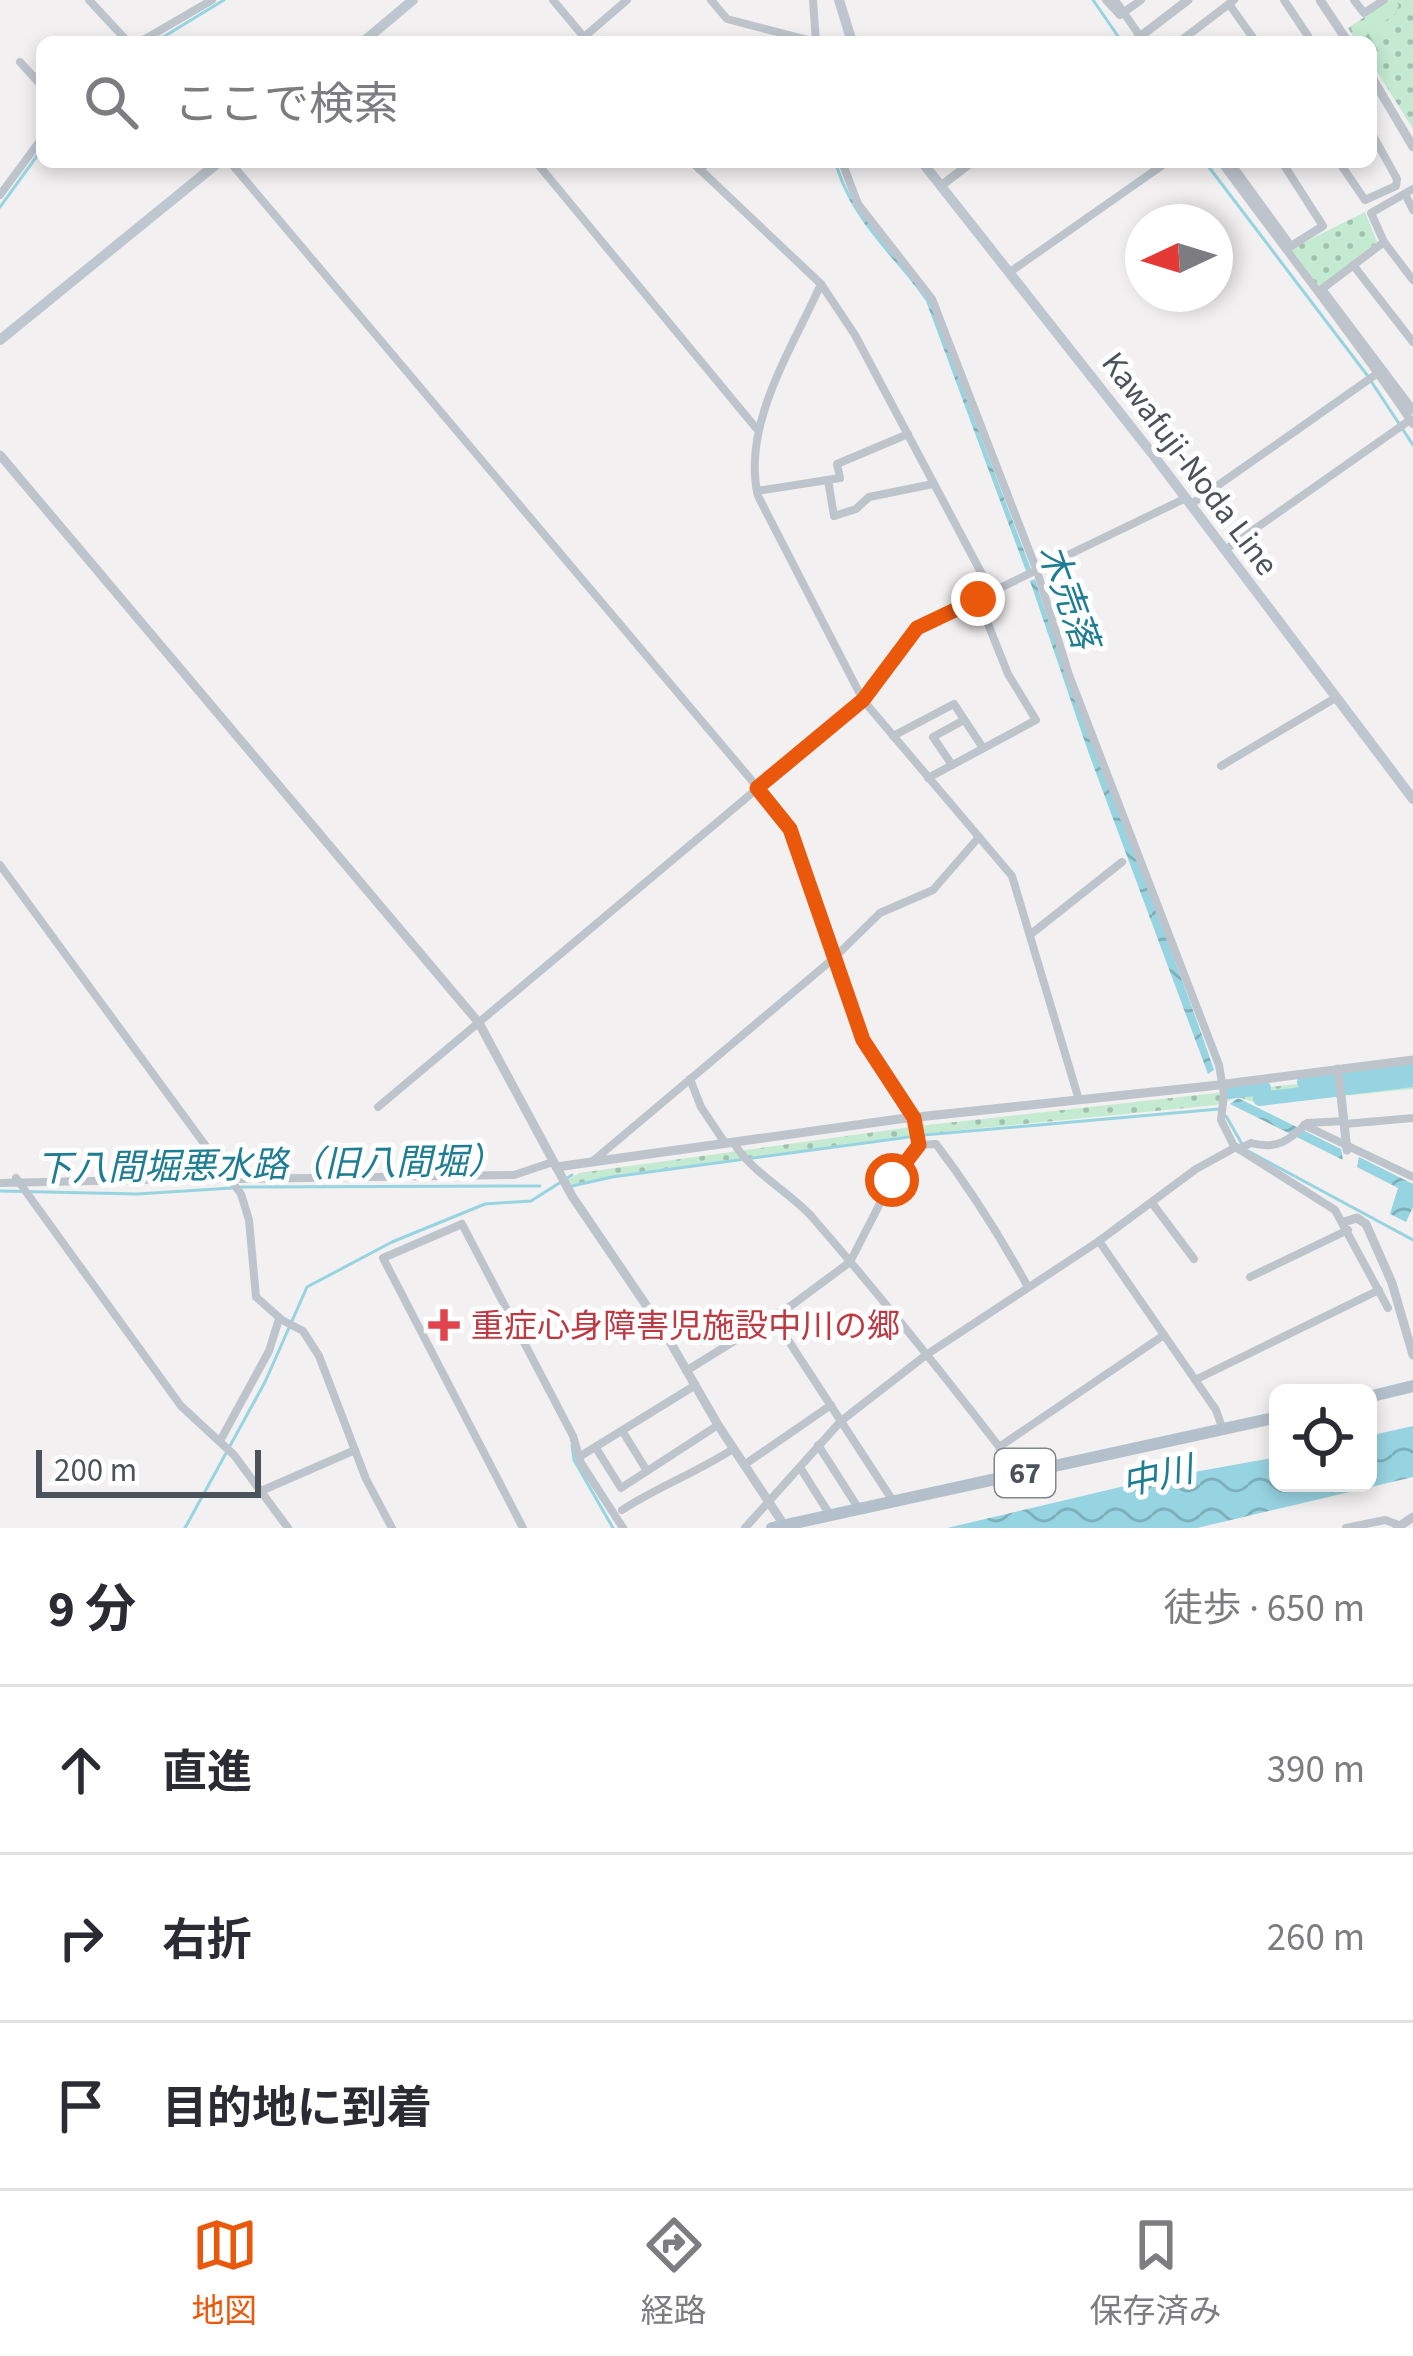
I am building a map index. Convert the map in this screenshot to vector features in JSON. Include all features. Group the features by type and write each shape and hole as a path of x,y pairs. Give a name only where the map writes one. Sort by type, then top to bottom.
{"main road":[{"path":"370,36 412,0"},
{"path":"839,0 850,36"},
{"path":"0,340 212,168"},
{"name":"Kawafuji-Noda Line","path":"927,168 1413,799"},
{"path":"1377,1394 1413,1386"},
{"name":"67","path":"778,1527 1269,1420"}],"street":[{"path":"89,0 122,36"},
{"path":"150,36 212,0"},
{"path":"553,0 583,36"},
{"path":"590,36 627,0"},
{"path":"711,0 728,19 792,36"},
{"path":"813,0 815,36"},
{"path":"1111,0 1117,14 1141,0"},
{"path":"1144,36 1187,0"},
{"path":"1284,0 1308,36"},
{"path":"1320,0 1344,36"},
{"path":"1354,0 1364,13 1384,0"},
{"path":"1187,36 1232,2 1252,36"},
{"path":"1124,13 1137,36"},
{"path":"1193,32 1196,36"},
{"path":"20,62 36,79"},
{"path":"1377,86 1413,147"},
{"path":"1343,168 1365,200 1396,186 1397,179 1377,143"},
{"path":"0,195 36,146"},
{"path":"235,168 790,829 863,1040 914,1123 919,1145 881,1199 850,1262 686,1371"},
{"path":"541,168 757,428"},
{"path":"699,168 821,284 855,335 992,593"},
{"path":"844,168 858,204 932,299 1037,571 1069,675 1219,1065 1237,1149 1322,1199 1346,1226 1388,1308"},
{"path":"941,185 965,168"},
{"path":"1010,272 1158,168"},
{"path":"1225,168 1372,377 1412,418"},
{"path":"1236,168 1291,246 1324,226 1286,168"},
{"path":"1413,210 1409,192 1371,213 1384,242 1413,280"},
{"path":"1384,242 1322,289 1412,418"},
{"path":"1354,265 1413,342"},
{"path":"821,284 757,428 757,490 863,700 1012,876 1079,1100"},
{"path":"378,1107 863,700 917,628 1188,501 1372,377"},
{"path":"1224,550 1412,418"},
{"path":"757,490 840,478 838,464 908,434"},
{"path":"0,454 479,1023 568,1190 665,1333 769,1504 778,1527"},
{"path":"828,480 834,516 856,508 869,496 933,484"},
{"path":"928,778 1036,720 1008,674 978,599"},
{"path":"1221,766 1337,697"},
{"path":"892,736 954,704 983,748"},
{"path":"952,765 933,737 964,720"},
{"path":"593,1161 834,958 880,913 933,890 979,837"},
{"path":"1031,934 1122,862"},
{"path":"0,865 241,1194 256,1297 280,1319 303,1331 324,1364 355,1450 392,1528"},
{"path":"0,1183 514,1175 1079,1100 1223,1097 1413,1060"},
{"path":"1339,1075 1347,1148"},
{"path":"690,1079 701,1107 750,1165 794,1197 1019,1474"},
{"path":"745,1528 841,1420 926,1355 1099,1241 1196,1169 1251,1144 1267,1148 1293,1138 1304,1125 1413,1118"},
{"path":"1304,1125 1413,1177"},
{"path":"919,1145 936,1144 974,1194 1028,1287"},
{"path":"19,1180 181,1406 234,1455 288,1528"},
{"path":"1151,1203 1194,1259"},
{"path":"1250,1277 1357,1218 1366,1224 1392,1283 1413,1355"},
{"path":"523,1528 383,1258 462,1224 573,1436 579,1457 623,1528"},
{"path":"1099,1241 1216,1410 1223,1430"},
{"path":"1195,1379 1379,1290"},
{"path":"773,1317 894,1502"},
{"path":"220,1441 269,1351 280,1319"},
{"path":"999,1447 1164,1335"},
{"path":"579,1457 694,1386"},
{"path":"744,1465 831,1405"},
{"path":"596,1448 620,1488 718,1425"},
{"path":"622,1432 666,1482"},
{"path":"818,1445 860,1509"},
{"path":"622,1510 733,1449"},
{"path":"261,1491 355,1450"},
{"path":"801,1469 830,1515"},
{"path":"1346,1528 1385,1520 1398,1526 1413,1517"}],"green space":[{"path":"1390,0 1413,0 1413,129 1377,72 1377,36 1353,36 1348,28"},
{"path":"1394,0 1399,5 1381,24 1383,53 1377,58 1377,36 1356,36 1351,29"},
{"path":"1365,212 1377,242 1320,288 1291,249"},
{"path":"1413,1071 1413,1089 1260,1104 1238,1097 1216,1105 921,1134 571,1185 568,1180 579,1173 919,1126"}],"water":[{"path":"836,168 865,218 929,300 1031,569 1026,571 926,301 861,219"},
{"path":"1035,579 1214,1070 1208,1074 1089,754 1030,581"},
{"path":"1238,1098 1341,1149 1343,1160 1230,1104"},
{"path":"1359,1157 1413,1184 1413,1207 1406,1222 1390,1214 1398,1188 1357,1167"},
{"path":"1413,1426 1413,1477 1377,1486 1377,1434"},
{"path":"1269,1459 1269,1492 1349,1492 1197,1528 947,1528 1150,1480"}],"waterway":[{"path":"165,36 224,0"},
{"path":"1093,0 1118,36"},
{"path":"0,207 36,157"},
{"path":"1210,168 1367,375 1413,445"},
{"path":"1304,1082 1413,1068"},
{"path":"1347,1088 1413,1080"},
{"path":"1227,1092 1264,1088"},
{"path":"1260,1099 1334,1090"},
{"name":"下八間堀悪水路（旧八間堀）","path":"572,1186 924,1135 1219,1109"},
{"name":"下八間堀悪水路（旧八間堀）","path":"1226,1116 1242,1144"},
{"name":"下八間堀悪水路（旧八間堀）","path":"1248,1151 1413,1240"},
{"path":"185,1528 265,1382 307,1287 392,1242 485,1204 531,1201 572,1175"},
{"name":"下八間堀悪水路（旧八間堀）","path":"241,1187 540,1186"},
{"name":"下八間堀悪水路（旧八間堀）","path":"0,1191 137,1194 232,1188"},
{"path":"572,1445 574,1460 613,1528"}],"place":[{"name":"重症心身障害児施設中川の郷","path":"444,1325"}],"route":[{"path":"892,1180 919,1145 914,1118 863,1040 790,829 757,788 863,700 917,628 978,599"}],"water label":[{"name":"木売落","path":"1069,596"},
{"name":"中川","path":"1157,1475"}]}
